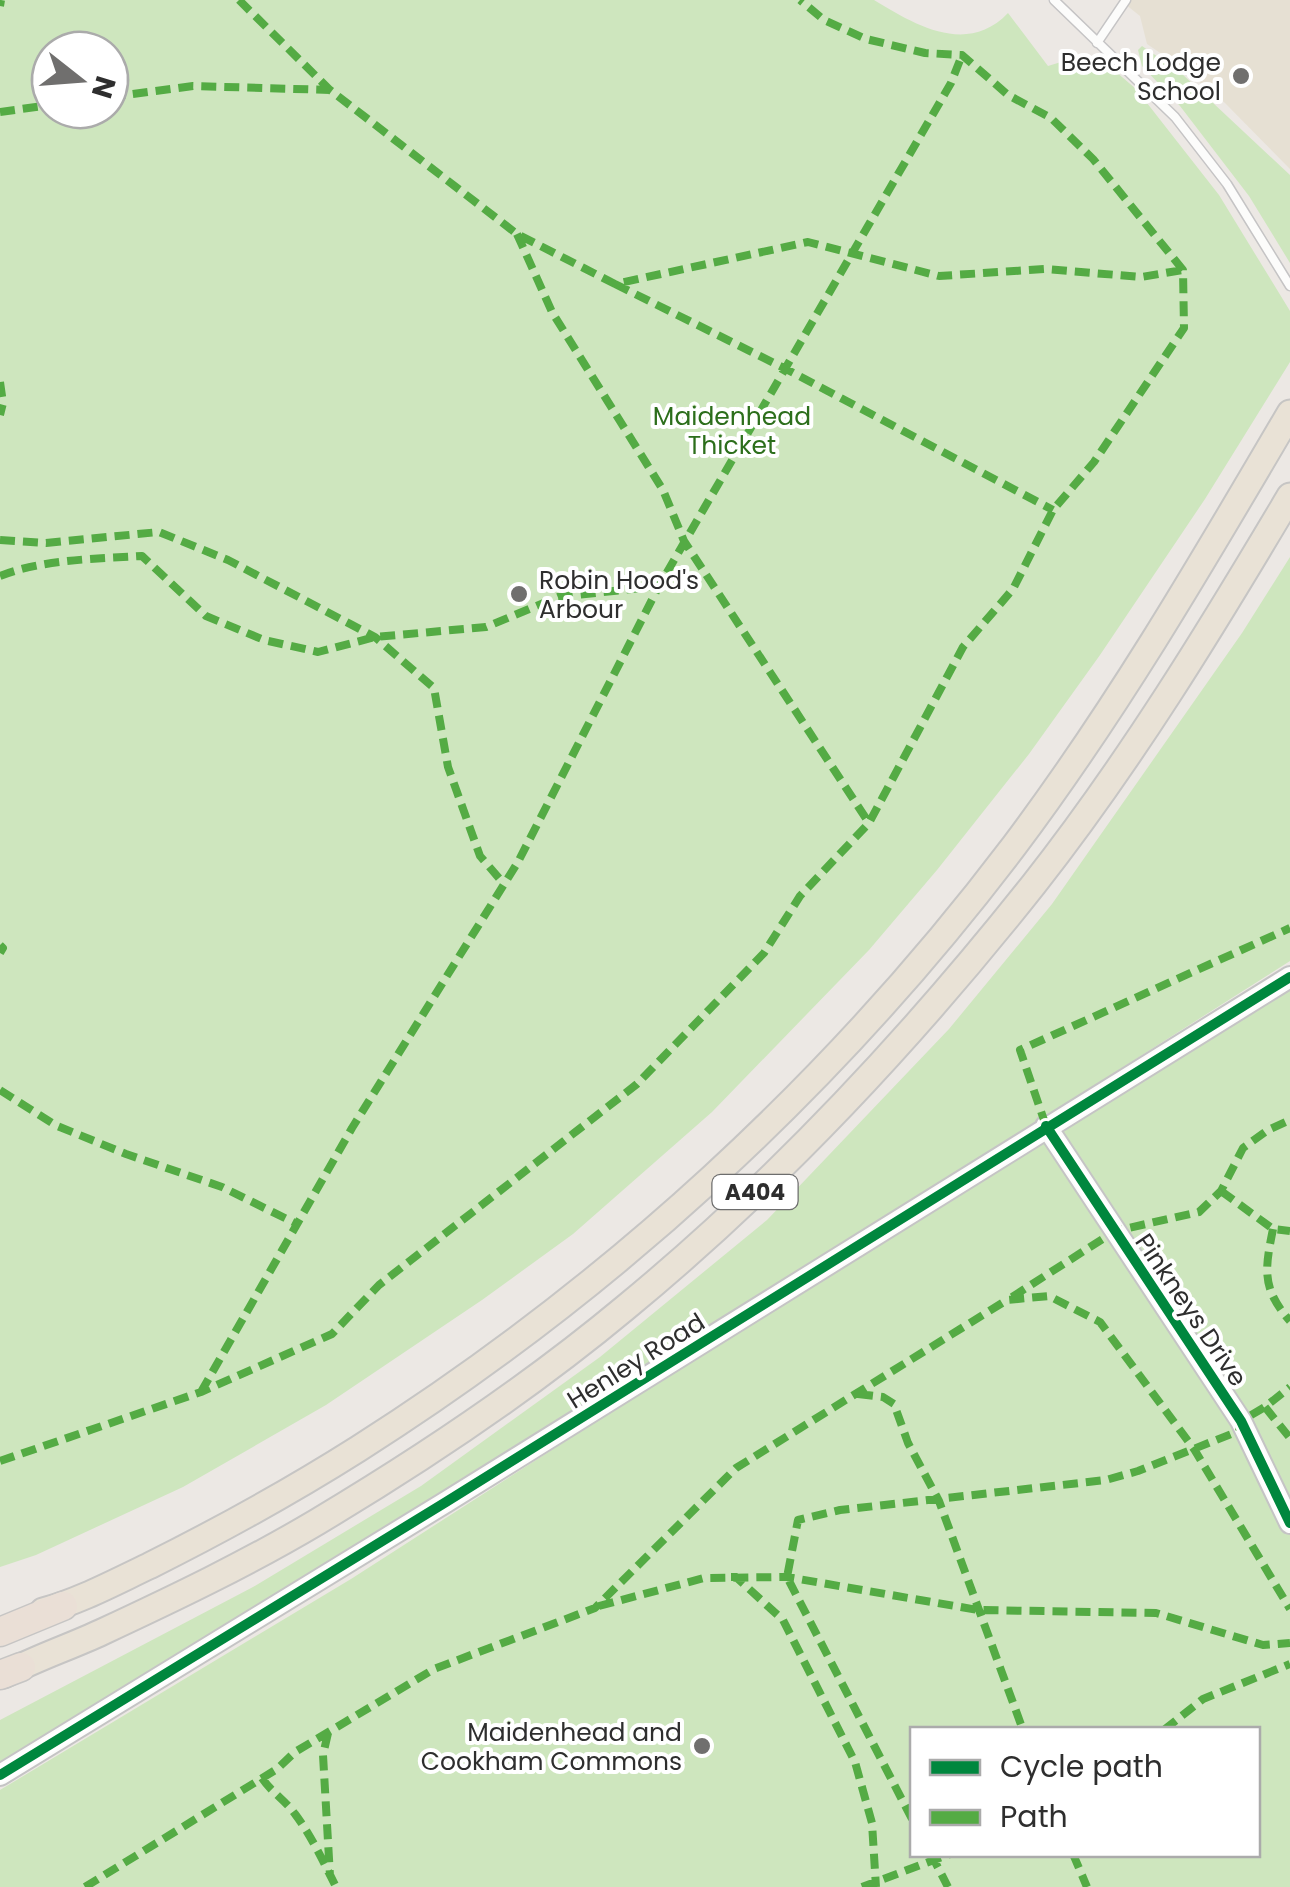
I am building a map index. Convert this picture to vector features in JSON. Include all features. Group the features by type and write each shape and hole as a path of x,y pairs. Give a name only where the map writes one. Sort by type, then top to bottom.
{"highway":[{"name":"A404","path":"0,1623 63,1606 257,1511 478,1371 605,1272 692,1197 789,1104 908,977 1014,847 1137,668 1289,414"},
{"name":"A404","path":"7,1673 203,1584 384,1481 626,1308 742,1204 918,1023 1036,881 1148,725 1290,496"},
{"path":"0,1632 63,1606"}],"street":[{"name":"Henley Road","path":"0,1775 1290,976"},
{"name":"Pinkneys Drive","path":"1046,1126 1241,1420 1290,1523"}],"lane":[{"path":"1054,0 1175,117 1227,184 1290,286"},
{"path":"1097,42 1126,0"}],"shaded area":[{"name":"Beech Lodge School","path":"1120,0 1290,0 1290,169 1225,103 1147,44 1140,16"}],"green space":[{"name":"Maidenhead Thicket","path":"0,0 874,0 906,19 958,34 976,33 1008,13 1048,66 1074,58 1115,71 1136,89 1219,195 1290,311 1290,362 1205,499 1029,754 869,950 712,1112 573,1234 326,1405 183,1487 36,1555 0,1567"},
{"path":"1142,46 1180,72 1290,175 1290,263 1249,196 1180,106 1142,66 1138,50"},
{"path":"1290,557 1290,961 878,1223 0,1764 0,1720 253,1587 421,1486 600,1357 767,1220 949,1029 1052,904 1242,633"},
{"path":"1290,990 1290,1887 0,1887 0,1790 351,1579 656,1383"}],"marked path":[{"path":"0,6 1,0"},
{"path":"239,0 330,90 517,234 615,284 808,242 939,276 1045,269 1141,277 1183,270"},
{"path":"0,1461 201,1392 332,1334 379,1285 637,1084 764,953 800,896 869,823 963,647 1013,589 1053,510 1094,462 1184,328 1183,270 1093,159 1051,118 1008,95 962,55 925,53 866,39 824,20 800,0"},
{"path":"201,1392 352,1128 518,862 659,586 951,83 962,55"},
{"path":"130,94 193,86 330,90"},
{"path":"0,112 30,108"},
{"path":"517,234 552,312 663,490 684,541 869,823"},
{"path":"615,284 1053,510"},
{"path":"0,382 0,415"},
{"path":"0,540 46,543 159,532 228,560 375,637 434,688 448,767 480,856 504,884"},
{"path":"0,576 52,563 142,556 206,616 264,640 318,652 375,637 486,627 558,597 659,586"},
{"path":"1046,1126 1020,1050 1290,928"},
{"path":"0,945 0,953"},
{"path":"0,1090 55,1125 222,1187 297,1224"},
{"path":"1012,1297 1115,1231 1199,1212 1221,1191 1243,1148 1290,1120"},
{"path":"1221,1191 1273,1229 1290,1231"},
{"path":"1273,1229 1268,1278 1274,1298 1290,1321"},
{"path":"85,1887 277,1769 295,1752 434,1669 595,1608 736,1468 1007,1300 1049,1296 1100,1322 1194,1449 1290,1609"},
{"path":"910,1815 787,1577 798,1520 840,1510 1106,1480 1239,1431 1241,1421 1290,1387"},
{"path":"858,1394 883,1397 894,1404 908,1443 939,1501 1022,1727"},
{"path":"1265,1407 1290,1438"},
{"path":"731,1577 736,1577 783,1620 855,1762 872,1823 876,1887"},
{"path":"599,1606 704,1578 787,1577 978,1610 1156,1613 1263,1645 1290,1643"},
{"path":"1168,1727 1203,1699 1290,1664"},
{"path":"328,1733 323,1755 330,1876"},
{"path":"262,1778 301,1822 336,1887"},
{"path":"933,1857 948,1887"},
{"path":"862,1887 942,1857"},
{"path":"1074,1857 1087,1887"}],"cycle path":[{"path":"0,1775 1290,977"},
{"path":"1046,1126 1241,1421 1290,1523"}],"place":[{"name":"Beech Lodge School","path":"1241,76"},
{"name":"Robin Hood's Arbour","path":"519,594"},
{"name":"Maidenhead and Cookham Commons","path":"702,1746"}]}
